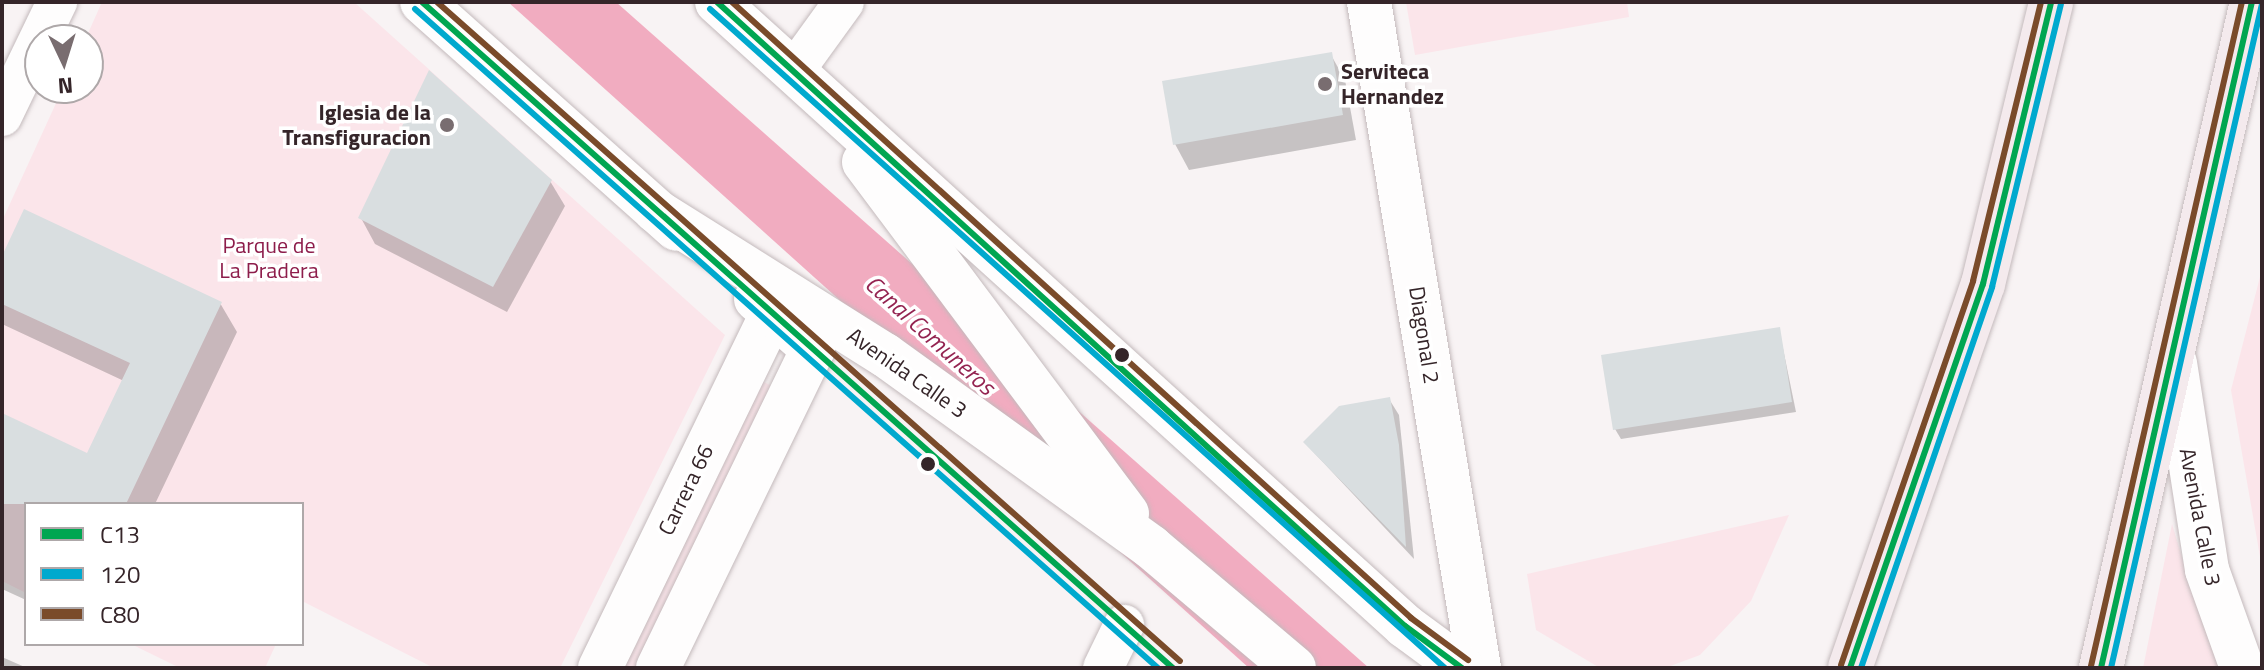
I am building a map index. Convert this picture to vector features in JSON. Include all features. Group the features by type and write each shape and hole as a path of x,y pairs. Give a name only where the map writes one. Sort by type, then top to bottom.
{"main road":[{"name":"Avenida Calle 3","path":"422,2 813,349 658,668"},
{"name":"Avenida Calle 3","path":"717,2 1405,626 1462,668"},
{"name":"Diagonal 2","path":"1369,2 1479,668"},
{"path":"1850,668 1986,276 2051,2"},
{"path":"2101,668 2175,363 2252,2"},
{"name":"Avenida Calle 3","path":"794,71 955,280 1151,547"},
{"name":"Avenida Calle 3","path":"656,211 885,355 1151,547 1294,668"},
{"name":"Carrera 66","path":"600,668 772,313"},
{"name":"Avenida Calle 3","path":"2175,363 2207,570 2242,668"}],"street":[{"path":"2,116 57,2"},
{"path":"794,71 844,2"},
{"path":"1103,668 1124,625"}],"green space":[{"name":"Parque de La Pradera","path":"102,2 354,2 725,335 560,668 434,668 304,602 304,502 24,502 24,592 2,581 2,221 56,104 104,104 104,24 92,24"},
{"path":"1406,2 1627,2 1629,17 1415,55"},
{"path":"2262,269 2262,568 2231,390"},
{"path":"758,379 774,387 637,668 617,668"},
{"path":"1789,515 1751,601 1700,655 1665,668 1600,668 1536,630 1527,574"},
{"path":"2172,524 2195,600 2220,668 2143,668"},
{"path":"135,646 275,646 265,668 180,668"}],"water":[{"name":"Canal Comuneros","path":"508,2 616,2 1369,668 1249,668"}],"building":[{"path":"1332,52 1343,115 1173,145 1162,81"},
{"name":"Iglesia de la Transfiguracion","path":"429,70 552,180 493,287 358,218"},
{"path":"24,209 222,302 127,502 2,504 2,413 87,453 130,363 2,304 2,256"},
{"path":"1780,327 1792,402 1613,430 1601,355"},
{"path":"1390,397 1399,445 1406,547 1303,442 1339,406"}],"transit line":[{"name":"C13","path":"422,2 1173,668"},
{"name":"C80","path":"437,2 1180,661"},
{"name":"C13","path":"717,2 1405,626 1462,668"},
{"name":"C80","path":"732,2 1411,618 1468,660"},
{"name":"C80","path":"1841,665 1973,281 2041,2"},
{"name":"C13","path":"1850,668 1983,284 2051,2"},
{"name":"C80","path":"2091,666 2242,2"},
{"name":"C13","path":"2101,668 2252,2"},
{"name":"120","path":"1861,668 1992,287 2061,4"},
{"name":"120","path":"2111,668 2262,4"},
{"name":"120","path":"415,9 1158,668"},
{"name":"120","path":"710,9 1445,668"}],"place":[{"name":"Serviteca Hernandez","path":"1325,84"},
{"name":"Iglesia de la Transfiguracion","path":"447,125"}]}
